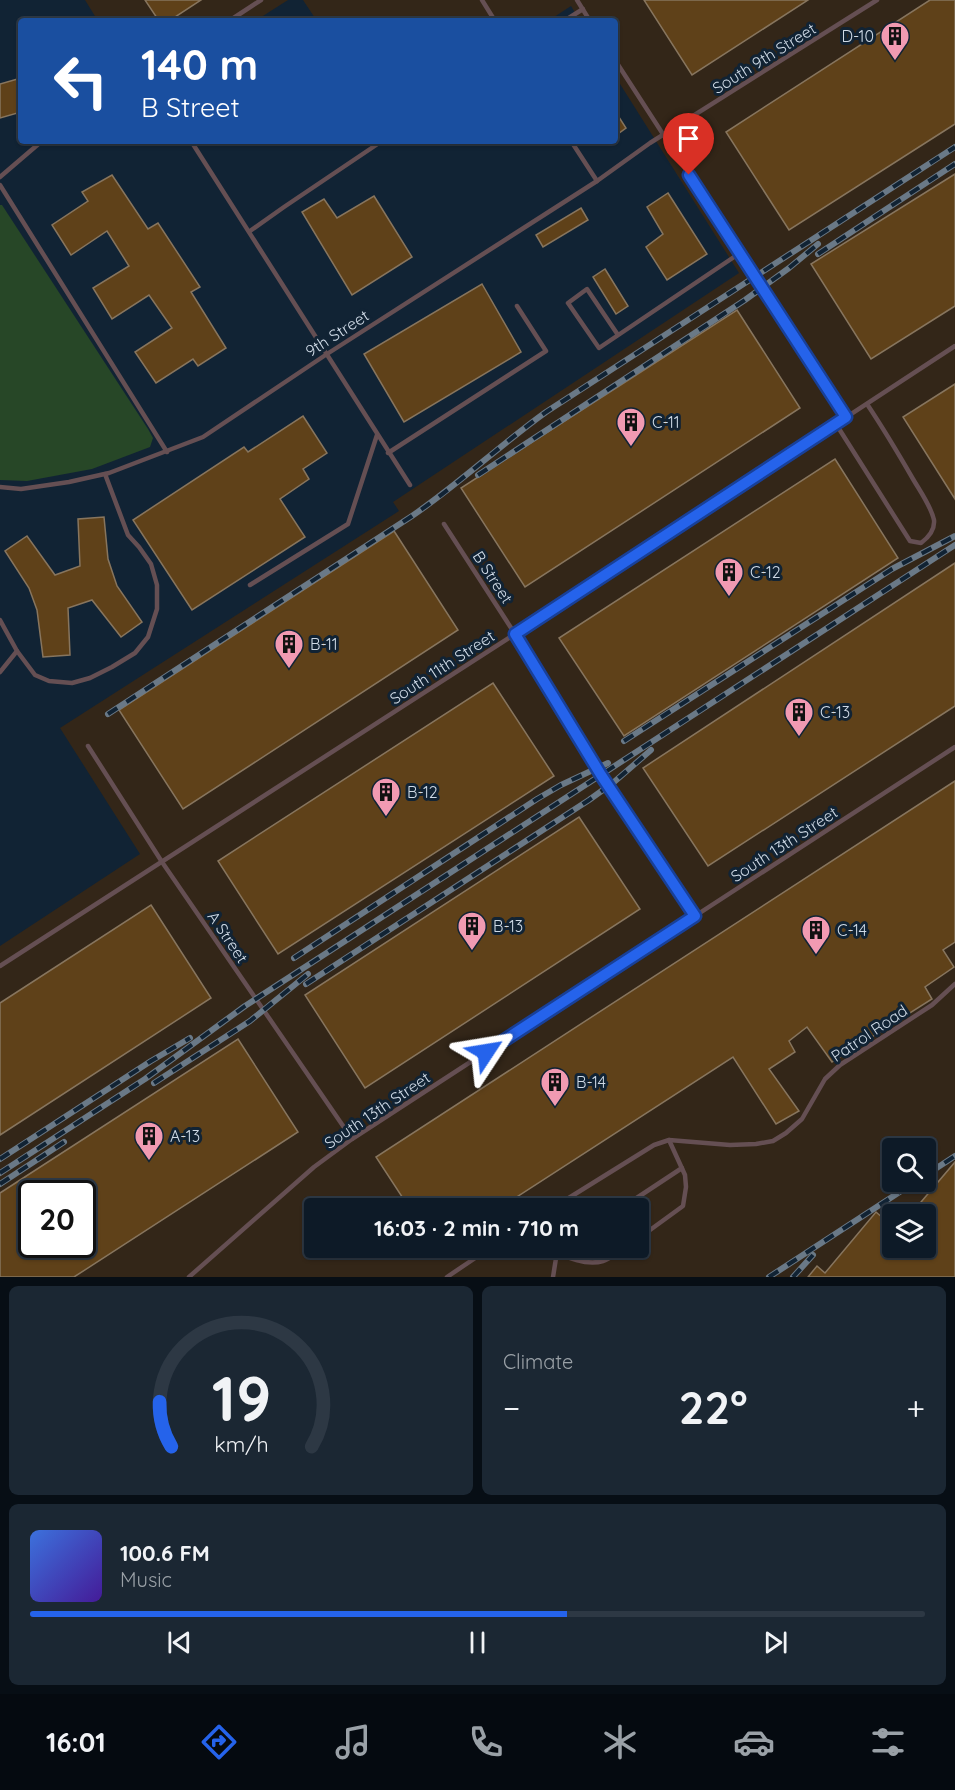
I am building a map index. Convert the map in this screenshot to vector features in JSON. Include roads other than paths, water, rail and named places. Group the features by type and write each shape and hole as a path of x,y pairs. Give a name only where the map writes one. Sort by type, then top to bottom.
{"lane":[{"path":"234,18 261,0"},
{"path":"482,0 493,18"},
{"path":"577,0 588,18"},
{"name":"South 9th Street","path":"663,136 877,0"},
{"path":"569,18 583,9"},
{"path":"618,65 846,417"},
{"name":"9th Street","path":"0,487 21,489 105,474 203,437 663,136"},
{"path":"0,177 38,144"},
{"path":"193,144 410,485"},
{"path":"250,231 378,144"},
{"path":"573,144 597,181"},
{"path":"0,185 167,452"},
{"path":"618,335 587,289 568,303 599,348 740,253"},
{"path":"388,453 546,351 517,306"},
{"name":"South 11th Street","path":"0,966 515,634 955,346"},
{"path":"836,424 910,541 921,543 931,534 934,518 884,429 867,404"},
{"path":"250,585 348,524 377,435"},
{"path":"0,620 17,651 35,675 49,681 72,683 90,678 135,653 148,637 157,609 157,585 151,564 140,547 128,535 105,474"},
{"name":"B Street","path":"444,524 605,781 695,916"},
{"path":"0,672 17,651"},
{"name":"A Street","path":"88,746 162,862 352,1139"},
{"name":"South 13th Street","path":"189,1277 314,1167 352,1139 955,747"},
{"name":"Patrol Road","path":"569,1198 654,1145 669,1140 730,1145 773,1141 802,1119 825,1079 840,1065 933,1005 955,984"},
{"path":"649,1231 683,1206 685,1175 669,1140"},
{"path":"637,1198 682,1168"},
{"path":"447,1277 475,1258"},
{"path":"553,1277 554,1258"},
{"path":"577,1258 590,1263 609,1258"}],"railway":[{"path":"108,714 412,516 546,412 955,147"},
{"path":"818,254 955,164"},
{"path":"478,475 745,300 818,244"},
{"path":"624,741 892,569 955,536"},
{"path":"0,1173 145,1079 245,1006 955,545"},
{"path":"306,984 589,800 651,750"},
{"path":"294,958 537,799 608,763"},
{"path":"154,1083 250,1021 308,974"},
{"path":"0,1159 190,1038"},
{"path":"0,1184 64,1142"},
{"path":"936,1168 955,1156"},
{"path":"769,1277 900,1192"},
{"path":"793,1277 813,1255"}],"place":[{"name":"D-10","path":"895,62"},
{"name":"C-11","path":"631,448"},
{"name":"C-12","path":"729,598"},
{"name":"B-11","path":"289,670"},
{"name":"C-13","path":"799,738"},
{"name":"B-12","path":"386,818"},
{"name":"B-13","path":"472,952"},
{"name":"C-14","path":"816,956"},
{"name":"B-14","path":"555,1108"},
{"name":"A-13","path":"149,1162"}]}
